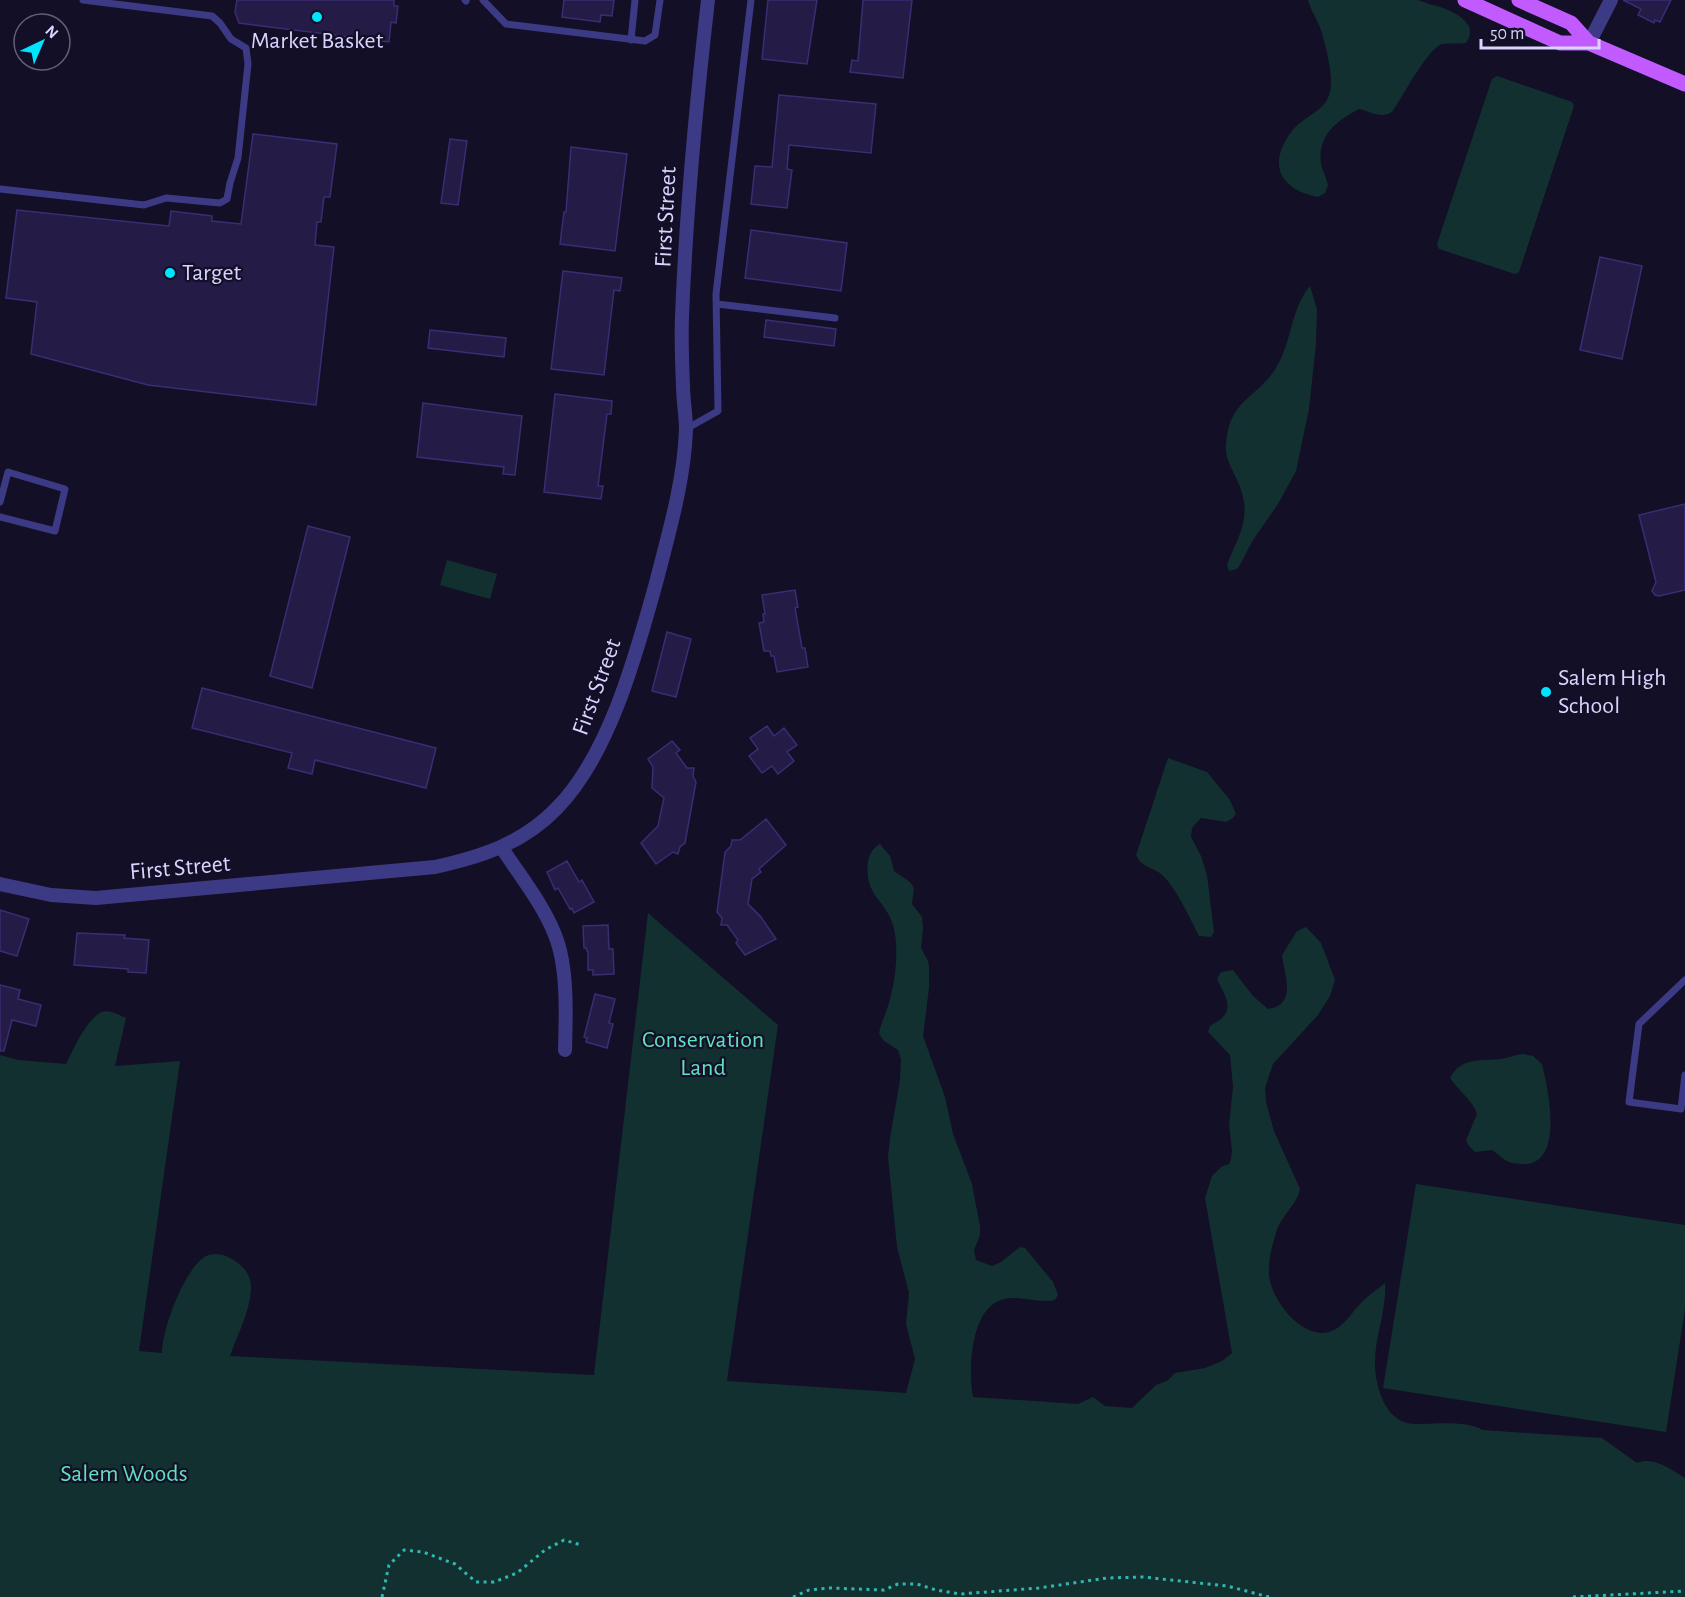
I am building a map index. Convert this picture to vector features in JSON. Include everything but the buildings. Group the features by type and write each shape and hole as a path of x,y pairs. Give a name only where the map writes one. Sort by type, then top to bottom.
{"main road":[{"path":"1465,0 1560,43 1589,43 1685,84"},
{"path":"1519,0 1570,23 1589,43"}],"street":[{"name":"First Street","path":"0,884 51,895 96,898 435,867 475,858 502,848 523,837 557,809 595,756 618,704 648,610 677,503 686,429 682,318 694,120 708,0"},
{"path":"1589,43 1611,0"},
{"path":"502,848 546,915 556,937 564,987 565,1050"}],"lane":[{"path":"0,189 144,205 166,198 220,204 227,199 240,149 249,64 246,48 231,39 212,16 83,0"},
{"path":"483,0 506,24 645,41 656,35 660,0"},
{"path":"631,40 635,0"},
{"path":"686,429 718,411 716,294 751,0"},
{"path":"717,304 835,318"},
{"path":"0,502 8,472 65,489 55,531 0,517"},
{"path":"1685,980 1640,1024 1629,1102 1681,1109 1685,1075"}],"path":[{"path":"382,1597 389,1565 404,1550 423,1552 455,1564 476,1582 494,1582 516,1573 545,1550 564,1540 581,1545"},
{"path":"793,1597 810,1590 830,1588 884,1590 897,1584 917,1584 960,1594 1049,1587 1107,1578 1143,1577 1227,1586 1269,1597"},
{"path":"1574,1597 1663,1594 1685,1591"}],"green space":[{"path":"1308,0 1418,0 1453,12 1470,28 1470,35 1466,43 1442,44 1436,47 1392,112 1380,115 1359,109 1344,118 1331,130 1322,144 1321,153 1328,186 1325,193 1318,197 1294,188 1281,173 1279,164 1284,143 1292,131 1322,106 1330,93 1331,78 1326,49 1321,30"},
{"path":"1497,76 1572,102 1574,106 1519,272 1515,274 1439,249 1437,244 1492,79"},
{"path":"1310,286 1317,309 1316,344 1309,409 1296,471 1240,565 1237,569 1229,571 1227,565 1242,527 1245,509 1240,487 1227,455 1228,429 1239,408 1270,377 1277,366 1299,304"},
{"path":"447,560 497,574 490,599 440,585"},
{"path":"1168,758 1207,772 1230,800 1236,814 1226,822 1201,818 1192,828 1191,837 1201,856 1207,875 1214,932 1211,937 1199,936 1182,903 1166,879 1141,862 1136,855"},
{"path":"880,844 890,856 894,871 910,882 914,888 912,904 922,917 921,948 929,966 929,988 923,1036 945,1097 953,1134 972,1184 980,1226 980,1235 974,1250 976,1260 992,1266 1020,1247 1025,1248 1053,1282 1058,1295 1055,1300 1049,1301 1004,1299 993,1304 984,1314 978,1326 972,1356 973,1397 1078,1404 1093,1397 1105,1406 1132,1408 1156,1385 1167,1381 1175,1373 1205,1368 1222,1361 1232,1353 1205,1198 1212,1176 1221,1167 1229,1164 1232,1151 1229,1125 1233,1087 1230,1055 1208,1032 1210,1026 1223,1017 1227,1008 1226,998 1217,979 1221,972 1233,970 1253,996 1268,1009 1277,1006 1283,1001 1287,988 1282,955 1297,931 1306,927 1321,943 1335,980 1330,996 1318,1015 1273,1064 1265,1088 1266,1102 1274,1131 1300,1189 1296,1200 1278,1227 1272,1248 1269,1274 1275,1295 1298,1324 1319,1333 1329,1332 1344,1323 1363,1301 1385,1283 1384,1304 1376,1345 1376,1375 1385,1404 1390,1412 1405,1422 1459,1424 1483,1430 1602,1438 1637,1463 1656,1462 1685,1478 1685,1597 0,1597 0,1055 18,1060 66,1064 86,1027 96,1015 105,1011 126,1018 115,1066 180,1061 139,1351 162,1353 170,1316 182,1287 196,1264 204,1257 218,1254 231,1258 241,1266 251,1283 248,1308 230,1356 594,1375 648,913 778,1025 727,1381 906,1393 915,1359 906,1324 909,1293 897,1247 888,1157 901,1059 898,1050 884,1041 879,1034 892,992 896,945 893,925 872,890 868,873 869,856"},
{"path":"1524,1054 1533,1056 1542,1064 1550,1105 1549,1137 1545,1150 1538,1160 1516,1164 1503,1159 1492,1150 1475,1152 1469,1146 1466,1140 1477,1114 1473,1105 1450,1078 1454,1071 1465,1063"},
{"path":"1416,1184 1685,1225 1685,1309 1666,1432 1383,1388"}],"place":[{"name":"Market Basket","path":"317,17"},
{"name":"Target","path":"170,273"},
{"name":"Salem High School","path":"1546,692"}],"park label":[{"name":"Conservation Land","path":"703,1054"},
{"name":"Salem Woods","path":"124,1474"}]}
